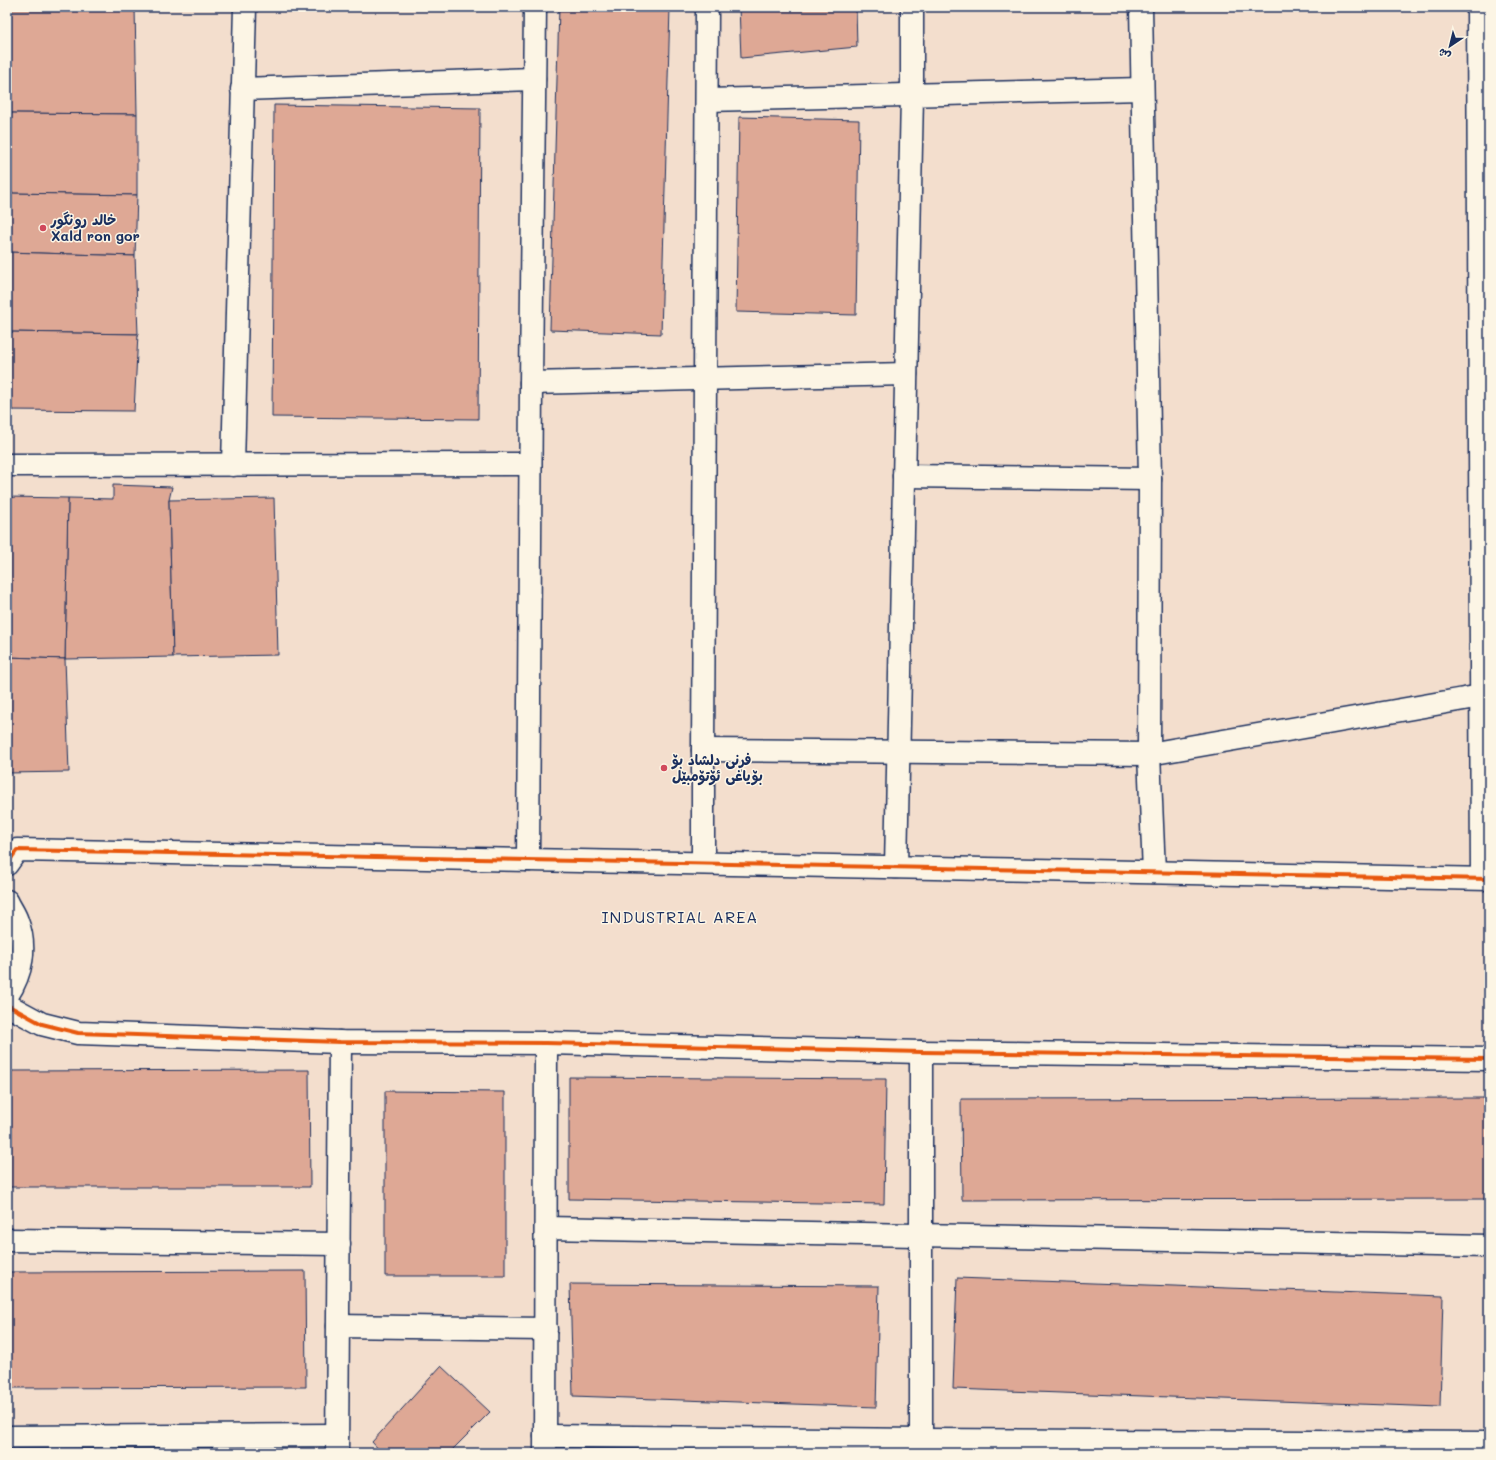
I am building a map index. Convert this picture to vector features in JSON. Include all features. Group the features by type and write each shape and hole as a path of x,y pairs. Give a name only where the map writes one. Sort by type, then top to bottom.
{"street":[{"path":"233,465 245,7"},
{"path":"528,860 530,464 535,7"},
{"path":"703,863 702,750 707,7"},
{"path":"896,867 912,96 912,7"},
{"path":"1141,7 1150,479 1149,754 1154,872"},
{"path":"7,864 17,850 1486,878 1481,696 1478,7"},
{"path":"242,89 534,79"},
{"path":"706,100 1142,89"},
{"path":"531,383 906,374"},
{"path":"7,465 530,464"},
{"path":"904,476 1150,479"},
{"path":"702,750 1149,754 1481,696"},
{"path":"7,901 17,920 23,941 21,963 15,984 7,996"},
{"path":"7,1005 42,1024 78,1033 340,1042 546,1043 921,1052 1489,1059"},
{"path":"7,1437 337,1444 340,1042"},
{"path":"546,1043 545,1444 1294,1447 1489,1442"},
{"path":"921,1052 921,1446"},
{"path":"546,1228 1489,1246"},
{"path":"7,1240 339,1244"},
{"path":"338,1326 546,1329"}],"shaded area":[{"path":"7,7 1489,7 1489,1453 7,1453"}],"building":[{"path":"7,7 135,7 137,114 7,113"},
{"path":"559,7 670,7 661,334 550,330"},
{"path":"739,7 856,7 857,47 741,58"},
{"path":"274,105 480,108 478,419 272,417"},
{"path":"7,113 137,114 137,195 7,193"},
{"path":"739,117 859,120 856,315 736,312"},
{"path":"7,193 137,195 135,256 7,252"},
{"path":"7,252 135,256 138,334 7,332"},
{"path":"7,332 138,334 134,411 7,410"},
{"path":"113,485 172,487 169,500 173,657 65,659 68,498 113,499"},
{"path":"7,497 68,498 65,659 7,657"},
{"path":"274,498 278,655 173,657 169,500"},
{"path":"7,657 65,659 69,772 7,773"},
{"path":"309,1070 310,1187 7,1187 7,1071"},
{"path":"569,1077 886,1079 884,1204 569,1199"},
{"path":"385,1091 505,1092 505,1276 385,1276"},
{"path":"1489,1098 1489,1199 962,1200 961,1099"},
{"path":"305,1271 306,1387 7,1388 7,1272"},
{"path":"957,1278 1443,1296 1440,1407 953,1389"},
{"path":"570,1284 879,1286 876,1407 573,1396"},
{"path":"441,1366 490,1412 449,1453 382,1453 372,1442"}],"cycle path":[{"path":"7,864 17,850 1489,879"},
{"path":"7,1005 42,1024 78,1033 340,1042 546,1043 921,1052 1489,1059"}],"place":[{"name":"خالد رونگور Xald ron gor","path":"43,228"},
{"name":"فڕنی دلشاد بۆ بۆیاغی ئۆتۆمبێل","path":"664,768"}],"district":[{"name":"INDUSTRIAL AREA","path":"680,917"}]}
